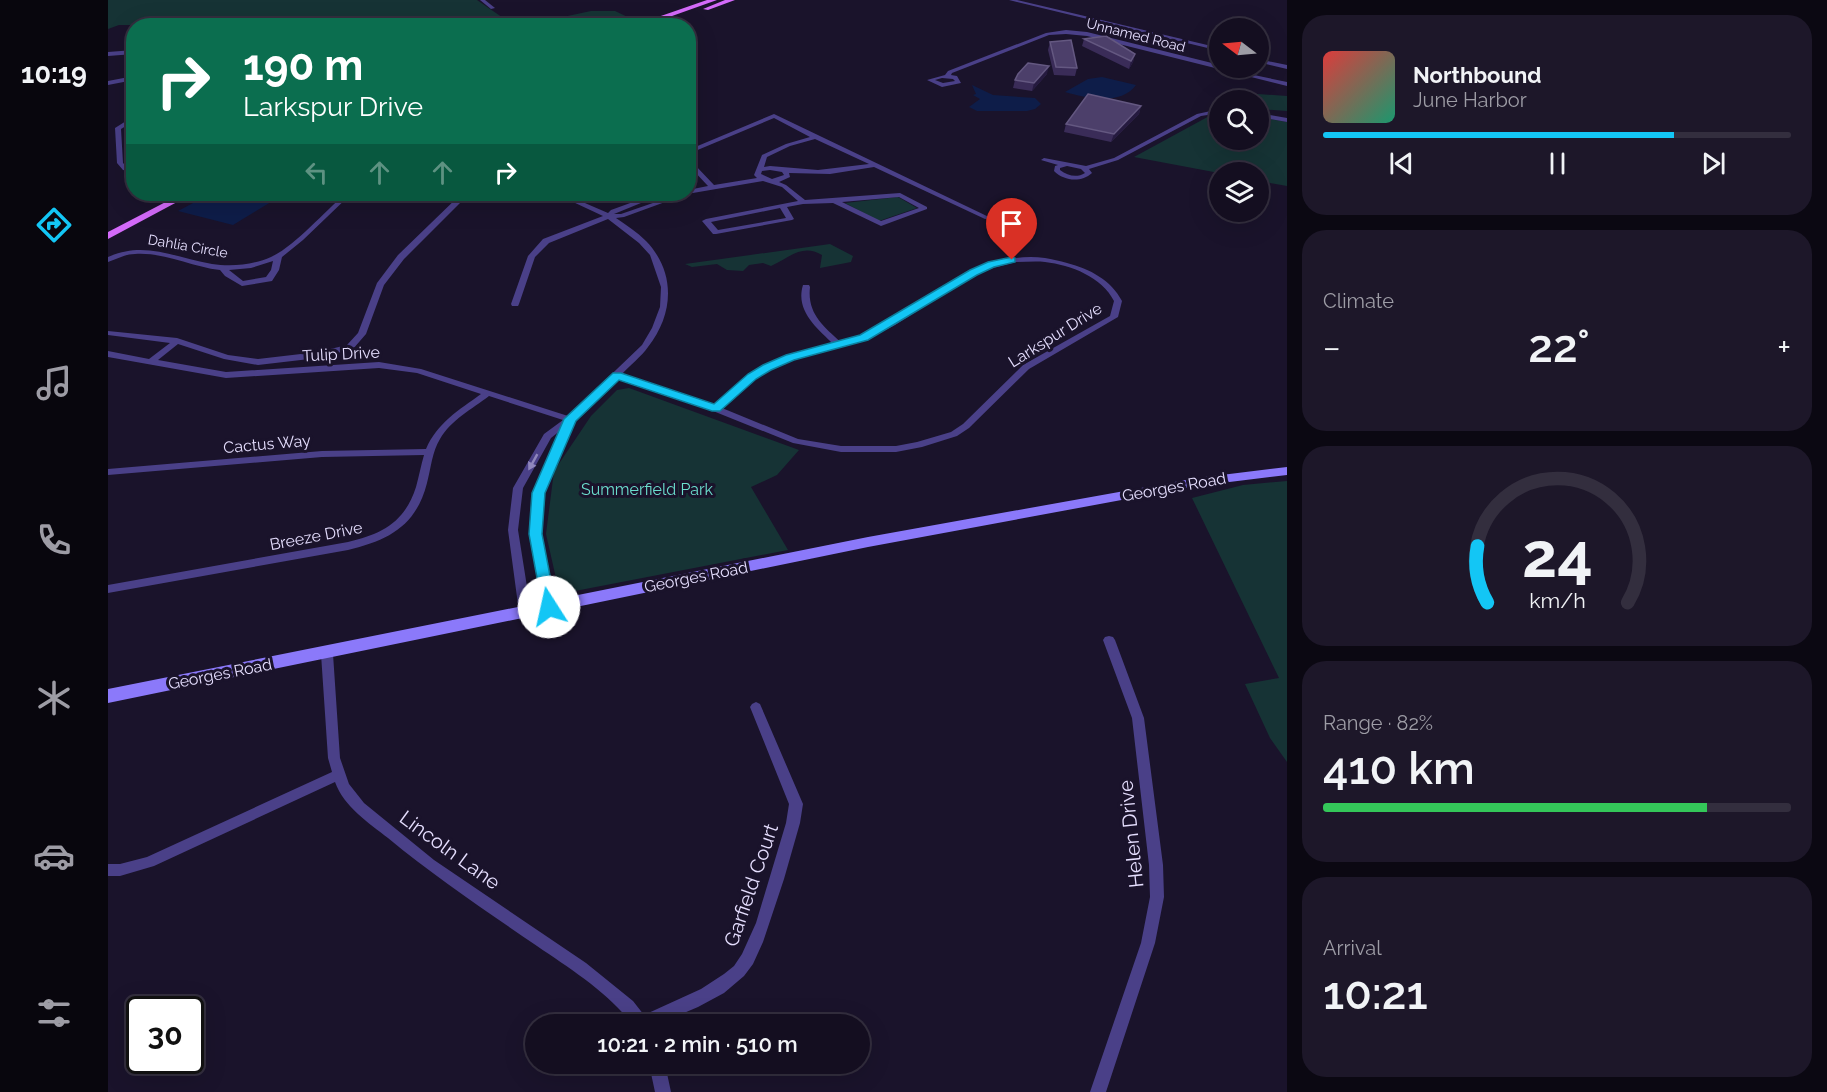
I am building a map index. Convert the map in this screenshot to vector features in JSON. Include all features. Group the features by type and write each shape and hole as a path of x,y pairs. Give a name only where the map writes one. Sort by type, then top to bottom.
{"main road":[{"path":"659,18 714,0"},
{"path":"679,18 732,0"},
{"path":"108,226 156,201"},
{"path":"108,236 174,201"}],"street":[{"path":"482,0 493,8"},
{"path":"1011,0 1209,47"},
{"name":"Unnamed Road","path":"947,76 950,72 1034,39 1059,33 1087,34 1209,64"},
{"path":"108,54 126,53"},
{"path":"1269,63 1287,67"},
{"name":"Unnamed Road","path":"1263,78 1287,84"},
{"path":"108,83 126,80"},
{"path":"1044,160 1086,168 1116,159 1199,115 1209,113"},
{"path":"696,149 774,116 987,218"},
{"path":"1269,117 1287,120"},
{"path":"126,123 118,128 120,163 126,169"},
{"path":"762,176 764,156 788,145 816,137"},
{"path":"762,162 785,178 803,202"},
{"path":"1067,164 1058,167 1057,171 1066,176 1080,177 1088,174 1086,168"},
{"path":"696,185 762,176 785,178 801,173 853,170 875,165"},
{"path":"762,176 773,168"},
{"path":"696,171 710,184"},
{"path":"696,189 710,184"},
{"path":"783,207 790,219 716,232 706,221 803,202 900,195 925,208 881,224 836,201"},
{"path":"909,199 921,201 939,195"},
{"name":"Dahlia Circle","path":"108,261 136,251 223,268 250,266 278,257 340,201"},
{"path":"108,333 177,341 227,357 258,362 318,355 350,347 362,334 380,285 400,257 459,201"},
{"path":"525,612 513,530 518,488 547,436 570,419 645,346 656,328 664,307 665,287 653,254 642,241 609,216 575,201"},
{"path":"609,216 613,211 641,201"},
{"path":"515,304 537,248 559,235 609,216 622,216 664,201"},
{"path":"223,268 242,284 269,279 275,270 278,257"},
{"name":"Larkspur Drive","path":"617,375 716,409 796,441 869,451 919,445 954,434 966,426 1026,367 1113,317 1118,301 1109,287 1073,267 1044,261 1002,262 974,273 864,338 790,357 767,368 752,376 716,409"},
{"path":"806,287 804,297 808,315 839,345"},
{"path":"150,362 177,341"},
{"name":"Tulip Drive","path":"108,354 226,375 379,365 418,371 570,419"},
{"name":"Breeze Drive","path":"108,589 376,539 397,527 414,509 422,486 428,452 438,434 487,393"},
{"path":"549,607 535,534 538,493 570,419"},
{"name":"Cactus Way","path":"108,472 322,454 428,452"},
{"name":"Georges Road","path":"108,696 327,654 868,542 1197,482 1287,471"},
{"name":"Helen Drive","path":"1098,1092 1148,943 1157,897 1156,865 1138,718 1109,640"},
{"name":"Lincoln Lane","path":"327,654 334,758 338,774 348,793 368,814 429,864 581,968 628,1006 634,1014"},
{"name":"Garfield Court","path":"662,1014 718,987 739,971 755,945 793,823 796,804 756,707"},
{"path":"108,870 120,870 149,861 338,774"},
{"path":"659,1074 663,1092"}],"green space":[{"path":"108,0 477,0 503,18 126,18 126,25 108,29"},
{"path":"591,11 615,11 630,18 558,18"},
{"path":"1269,95 1287,96 1287,111 1269,110"},
{"path":"1209,116 1209,150 1269,150 1269,119 1287,122 1287,186 1269,183 1269,162 1209,162 1209,171 1134,157"},
{"path":"898,197 917,208 879,221 845,203"},
{"path":"830,244 853,256 851,262 820,268 822,255 802,251 771,266 763,263 749,265 743,271 727,270 717,264 692,267 685,264"},
{"name":"Summerfield Park","path":"629,388 799,450 777,475 751,487 788,550 575,591 567,591 558,587 546,534 554,471 591,416 617,390"},
{"path":"1287,481 1287,762 1270,738 1245,684 1279,678 1192,498 1243,485"}],"water":[{"path":"1102,77 1136,85 1122,96 1103,99 1065,92 1088,79"},
{"path":"972,85 993,95 1035,98 1041,104 1027,111 977,111 969,107 980,99 973,95 976,94"},
{"path":"197,201 272,201 233,225 178,211"}],"building":[{"path":"1106,36 1135,54 1131,61 1084,39"},
{"path":"1071,40 1077,68 1056,67 1050,42"},
{"path":"1028,63 1049,66 1034,83 1015,80 1018,74"},
{"path":"1088,94 1141,106 1114,134 1066,124"}],"route":[{"path":"549,607 535,534 538,493 570,419 617,375 716,409 752,376 767,368 790,357 864,338 991,264 1012,260"}]}
